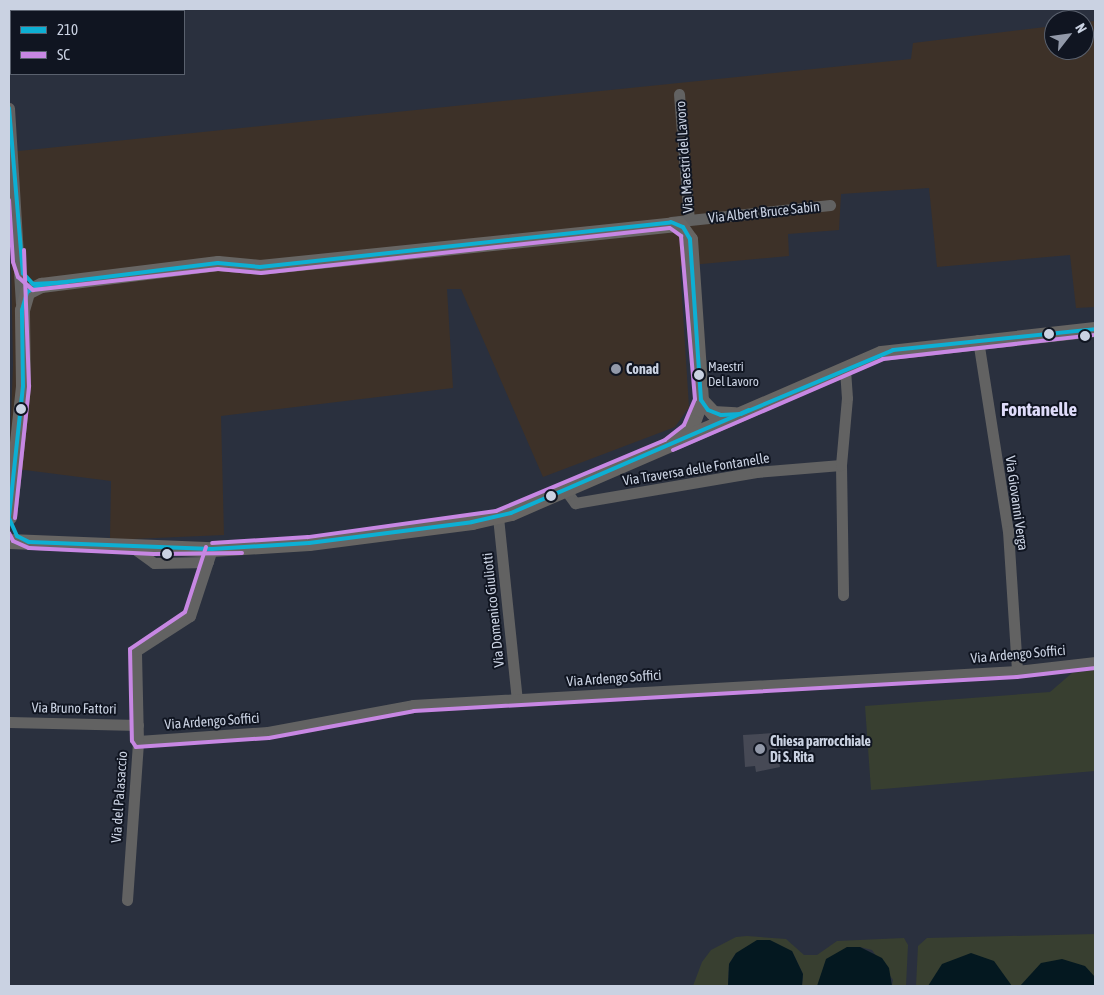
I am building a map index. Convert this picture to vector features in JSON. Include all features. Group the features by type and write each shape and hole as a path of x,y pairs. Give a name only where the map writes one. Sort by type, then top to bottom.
{"main road":[{"name":"Via Maestri del Lavoro","path":"671,222 683,227 690,239"},
{"name":"Via Albert Bruce Sabin","path":"41,285 218,263 260,267 671,222"},
{"path":"668,445 689,429 701,400 690,239"},
{"path":"29,542 17,536 9,517 12,432 23,386 22,310 27,292 41,285"},
{"path":"9,541 132,547 210,556 498,516 741,414 845,367 893,350 1095,329"},
{"path":"701,400 713,413 741,414"}],"street":[{"name":"Via Maestri del Lavoro","path":"679,94 689,220"},
{"path":"9,108 22,310"},
{"name":"Via Albert Bruce Sabin","path":"671,222 830,205"},
{"name":"Via Maestri del Lavoro","path":"690,239 694,226 708,218"},
{"path":"19,261 28,280 41,285"},
{"name":"Via Giovanni Verga","path":"978,340 1008,531 1017,671"},
{"path":"843,595 841,465 845,367"},
{"name":"Via Traversa delle Fontanelle","path":"564,488 575,503 756,472 841,465"},
{"name":"Via Domenico Giuliotti","path":"498,516 517,700"},
{"name":"Via del Palasaccio","path":"127,900 138,740 136,651 190,616 210,556"},
{"name":"Via Ardengo Soffici","path":"138,740 268,732 413,705 1017,671 1095,662"},
{"name":"Via Bruno Fattori","path":"9,722 138,725"}],"shaded area":[{"path":"1094,21 1095,307 1076,308 1070,255 937,267 929,188 841,194 839,230 788,234 789,256 680,266 689,407 675,427 543,477 461,289 447,289 453,388 221,416 224,535 110,540 111,481 9,468 13,365 9,152 911,59 913,43 1044,27 1044,60 1094,60"}],"green space":[{"path":"1095,670 1095,771 871,790 865,706 1050,692 1072,673"},
{"path":"1095,934 1095,986 916,986 918,946 927,938"},
{"path":"736,937 786,939 804,955 817,955 837,941 904,938 908,945 906,986 892,986 893,980 872,950 860,947 847,947 817,986 802,986 803,974 792,951 736,953 729,964 728,986 693,986 702,962 711,950"}],"water":[{"path":"757,940 770,940 792,951 803,974 802,986 728,986 729,964 736,953"},
{"path":"847,947 860,947 882,958 889,968 892,986 817,986 826,959"},
{"path":"971,953 994,961 1012,986 928,986 942,964"},
{"path":"1062,959 1085,966 1095,977 1095,986 1020,986 1041,963"}],"building":[{"name":"Chiesa parrocchiale Di S. Rita","path":"774,733 780,767 756,772 755,766 745,767 743,735"}],"transit line":[{"name":"210","path":"9,108 23,273 33,284 67,282"},
{"name":"SC","path":"9,200 13,262 18,277 33,290 218,269 261,273 670,228 681,236 695,399 684,425 665,440 496,511 308,537 212,543"},
{"name":"210","path":"9,517 23,386 22,310 27,292 41,285 218,263 260,267 671,222 683,227 690,239 701,400 708,410 721,415 741,414 893,350 1095,329"},
{"name":"SC","path":"15,518 29,386 24,250"},
{"name":"SC","path":"673,450 883,359 1095,335"},
{"name":"210","path":"9,518 17,536 29,542 212,549 309,543 472,522 511,513 749,410"},
{"name":"SC","path":"9,533 13,541 29,548 154,554 242,553"},
{"name":"SC","path":"206,547 185,612 130,649 132,741 136,747 269,738 414,711 1017,677 1095,668"}],"place":[{"name":"Conad","path":"616,369"},
{"name":"Maestri Del Lavoro","path":"699,375"},
{"name":"Chiesa parrocchiale Di S. Rita","path":"760,749"}],"district":[{"name":"Fontanelle","path":"1039,410"}]}
